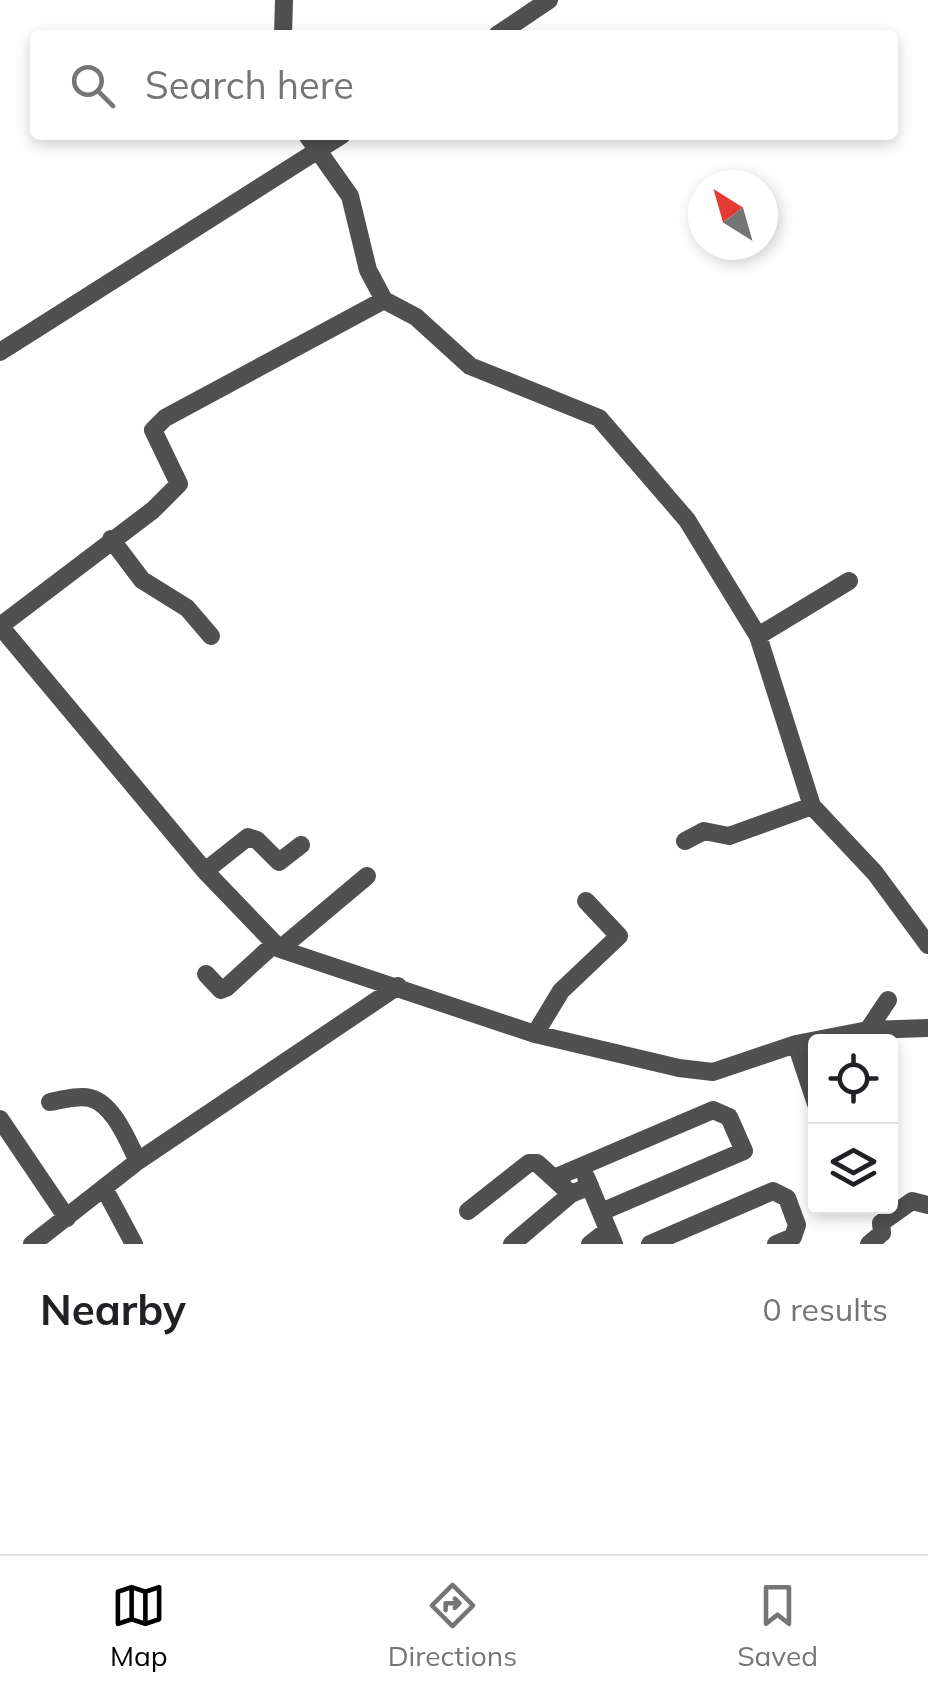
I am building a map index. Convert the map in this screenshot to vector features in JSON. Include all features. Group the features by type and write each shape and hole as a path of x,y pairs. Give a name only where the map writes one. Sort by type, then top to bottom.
{"street":[{"path":"504,30 549,0"},
{"path":"282,30 285,2"},
{"path":"0,352 312,143 350,196 368,270 384,300 416,317 470,366 599,418 687,520 758,636 812,806 875,873 928,945"},
{"path":"384,300 165,418 153,430 178,484 153,510 0,626 205,870 276,948 536,1034 678,1068 713,1072 796,1044 868,1030 928,1028"},
{"path":"111,539 142,580 187,608 211,636"},
{"path":"758,636 849,581"},
{"path":"685,841 704,831 728,836 812,806"},
{"path":"205,870 248,838 257,840 279,862 301,845"},
{"path":"206,974 221,990 226,988 367,876"},
{"path":"536,1034 561,991 618,936 586,901"},
{"path":"32,1244 138,1162 398,986"},
{"path":"868,1030 888,1000"},
{"path":"796,1044 808,1080"},
{"path":"50,1102 90,1098 121,1127 138,1162"},
{"path":"554,1178 713,1110 728,1116 744,1151 608,1229 590,1244"},
{"path":"0,1120 66,1218"},
{"path":"468,1211 529,1163 537,1163 572,1194"},
{"path":"582,1167 608,1229"},
{"path":"511,1243 572,1194 590,1186"},
{"path":"104,1188 134,1244"},
{"path":"650,1244 773,1191 787,1198 797,1224 785,1240"},
{"path":"869,1244 882,1233 876,1215 912,1201 928,1206"}]}
